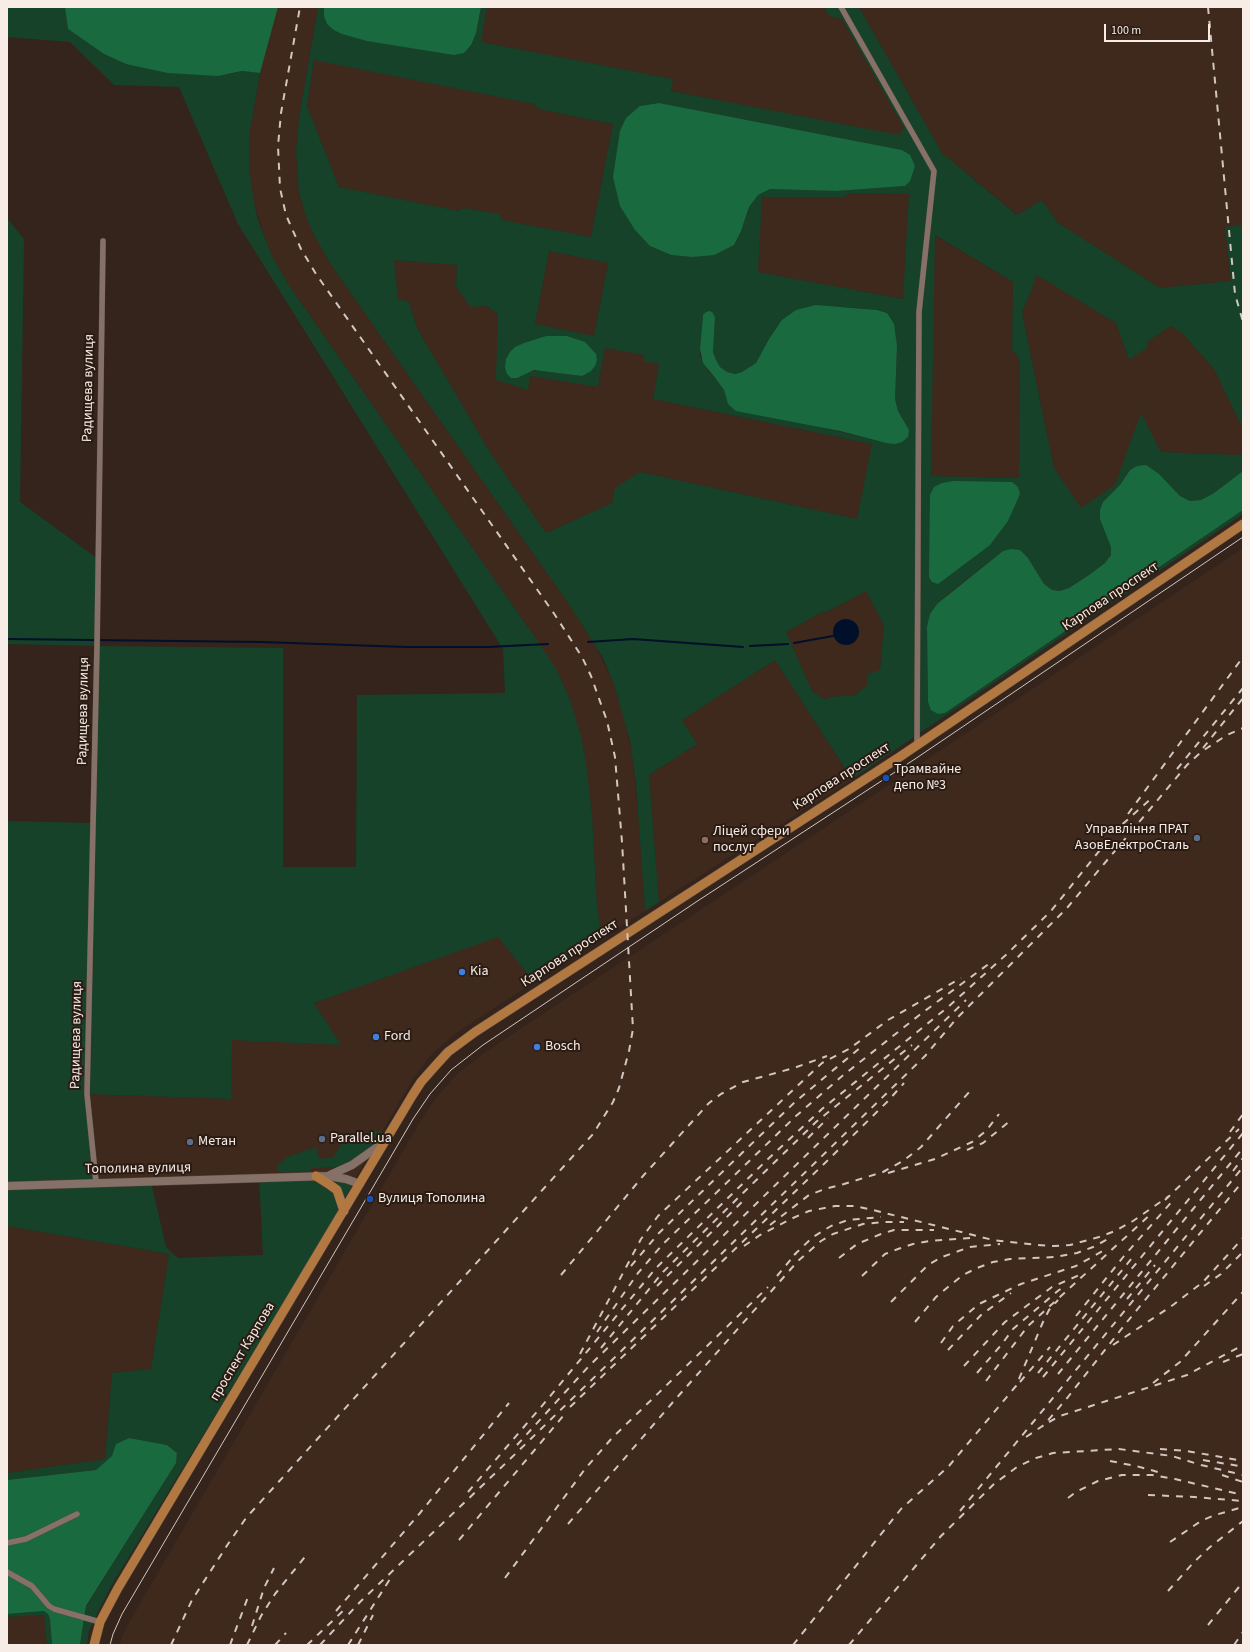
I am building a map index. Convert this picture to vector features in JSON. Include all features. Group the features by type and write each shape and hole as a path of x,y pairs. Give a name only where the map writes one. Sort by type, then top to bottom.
{"main road":[{"name":"Карпова проспект","path":"395,1124 426,1075 448,1052 466,1038 917,745 1243,524"},
{"name":"проспект Карпова","path":"100,1622 115,1593 395,1124"},
{"path":"328,1176 352,1165 386,1141"},
{"path":"316,1176 337,1190 344,1211"},
{"name":"Тополина вулиця","path":"7,1186 96,1182 328,1176"},
{"path":"328,1176 346,1179 360,1184"},
{"path":"94,1645 100,1622"}],"street":[{"path":"841,7 934,172 919,312 917,745"},
{"name":"Радищева вулиця","path":"96,1182 87,1094 97,646 103,241"},
{"path":"7,1543 26,1539 77,1514"},
{"path":"7,1572 32,1586 49,1606 54,1609 100,1622"}],"shaded area":[{"path":"278,7 318,7 299,118 296,152 299,193 314,235 331,265 570,606 596,647 614,684 626,725 632,755 638,811 645,911 602,938 597,907 592,814 584,750 570,700 561,679 532,633 292,290 272,256 265,238 254,202 249,169 250,131 260,73"},
{"path":"487,7 824,7 829,16 842,19 904,128 899,136 671,91 673,79 480,42"},
{"path":"859,7 1243,7 1243,225 1225,228 1231,281 1160,288 1057,222 1042,200 1018,215 942,153"},
{"path":"314,59 534,104 538,109 613,124 591,237 502,220 499,214 464,208 459,211 339,187 307,106"},
{"path":"850,193 909,194 904,299 757,272 762,197 844,197"},
{"path":"934,235 1013,282 1012,349 1020,360 1019,478 931,476"},
{"path":"549,251 608,263 594,336 535,324"},
{"path":"394,260 457,265 456,287 471,306 487,306 498,314 528,390 530,376 598,387 605,348 644,355 659,364 653,399 873,444 857,519 640,472 613,503 546,533 491,454 417,328 409,302 398,299"},
{"path":"1037,274 1116,323 1129,360 1147,342 1171,326 1183,334 1214,369 1243,429 1243,453 1238,455 1161,452 1141,414 1115,486 1081,509 1054,468 1022,313"},
{"path":"1243,548 1243,1645 120,1645 121,1639 131,1619 420,1122 436,1098 456,1075 487,1051 874,795"},
{"path":"866,591 884,625 880,670 867,685 855,695 831,697 826,701 812,691 786,632 824,611 826,613"},
{"name":"Ліцей сфери послуг","path":"775,660 852,779 659,902 649,775 697,744 682,720"},
{"path":"498,936 534,982 456,1033 430,1056 414,1077 356,1177 318,1176 96,1182 87,1094 230,1099 232,1039 340,1045 314,1003"},
{"path":"7,1226 169,1254 151,1369 112,1373 105,1459 7,1473"},
{"path":"44,1614 47,1645 7,1645 7,1617"}],"green space":[{"path":"7,7 65,7 68,29 104,54 126,64 230,74 242,71 260,73 250,131 249,169 258,220 272,256 292,290 557,670 570,700 581,736 586,762 592,814 597,907 602,938 534,982 498,937 314,1003 341,1045 232,1040 231,1099 87,1094 96,1182 151,1182 166,1247 178,1258 263,1255 259,1178 318,1176 356,1177 341,1208 110,1588 89,1630 87,1645 80,1645 86,1607 176,1463 177,1453 167,1445 129,1438 116,1444 113,1456 96,1470 7,1480 7,1473 105,1459 112,1373 151,1369 169,1254 7,1226 7,821 93,823 97,646 283,648 283,867 356,867 357,695 505,693 503,649 238,224 179,87 114,85 70,42 7,37"},
{"path":"65,7 278,7 260,73 242,71 218,76 168,73 126,64 104,54 68,29"},
{"path":"318,7 324,7 324,16 476,33 481,7 487,7 481,42 673,79 671,91 899,135 904,128 842,19 829,16 824,7 859,7 942,153 1017,215 1042,200 1057,222 1160,288 1231,281 1225,227 1243,225 1243,429 1214,369 1183,334 1171,326 1147,342 1148,347 1129,360 1116,323 1037,275 1022,313 1054,468 1081,508 1115,485 1141,413 1161,452 1238,455 1243,453 1243,471 1214,493 1201,500 1190,501 1180,496 1159,474 1130,470 1120,485 1103,502 1111,555 1105,563 1089,575 1069,588 1060,591 1052,590 1044,584 1028,558 1011,549 1003,551 938,603 927,627 928,702 938,714 945,713 1243,510 1243,514 852,779 775,660 682,720 697,744 649,775 659,902 645,911 636,784 630,741 614,684 603,658 570,606 331,265 314,235 308,222 299,193 296,152 299,118","holes":["314,60 534,104 538,109 613,124 591,237 502,220 499,214 464,208 459,211 339,187 307,106","659,103 902,150 905,186 836,191 770,189 758,195 749,207 741,231 734,245 692,257 671,255 650,246 640,106","850,193 909,194 903,299 758,272 762,197 844,197","935,235 1013,282 1012,349 1020,360 1019,478 931,476","549,251 608,263 594,336 535,324","394,260 457,265 456,287 471,307 487,306 498,314 496,380 528,390 530,376 598,387 605,348 644,355 643,361 659,364 653,399 872,444 857,519 640,472 615,488 612,503 546,533 491,454 417,328 409,302 398,299","844,307 877,310 887,313 897,346 895,399 898,411 909,430 886,443 728,404 724,390 709,372 700,356 703,315 715,318 713,352 720,367 727,372 735,374 742,372 756,363 769,339","546,336 567,336 585,342 582,376 541,370 528,372","1020,494 1008,521 990,545","866,591 884,625 880,670 868,674 867,685 855,695 831,697 826,700 812,691 786,632 824,611 825,613"]},
{"path":"324,7 481,7 476,33 471,45 464,53 454,55 367,41 342,34 327,24 324,16"},
{"path":"659,103 902,150 910,155 915,166 910,181 905,186 836,191 770,189 758,195 749,207 741,231 734,245 714,255 692,257 671,255 650,246 635,230 620,206 613,177 620,131 626,118 640,106"},
{"path":"7,218 24,239 20,502 98,559 97,646 7,644"},
{"path":"816,305 877,310 887,313 894,324 897,346 895,399 898,411 909,430 908,437 902,442 895,444 886,443 840,431 736,411 728,404 724,390 703,363 700,349 703,315 710,311 713,313 715,318 713,352 716,360 720,367 727,372 735,374 742,372 756,363 769,339 782,320 796,310"},
{"path":"546,336 567,336 585,342 596,354 597,360 595,366 591,371 582,376 534,370 517,378 511,378 507,374 505,367 506,359 510,352 515,347 524,343"},
{"path":"1146,465 1159,474 1180,496 1190,501 1201,500 1214,493 1243,471 1243,510 945,713 938,714 931,710 928,702 927,627 930,614 938,603 1003,551 1011,549 1020,550 1028,558 1044,584 1052,590 1060,591 1069,588 1089,575 1105,563 1111,555 1111,547 1100,519 1100,510 1103,502 1120,485 1130,470 1137,466"},
{"path":"953,481 1012,482 1018,487 1020,494 1008,521 990,545 938,584 932,582 929,577 930,495 934,487 942,483"},
{"path":"373,1130 382,1132 376,1143 351,1162 337,1169 335,1167 312,1168 309,1171 280,1172 277,1169 278,1165 287,1157 307,1150 317,1148 319,1159 334,1157 339,1147 347,1140"},
{"path":"129,1438 167,1445 177,1453 176,1463 86,1606 80,1645 52,1645 50,1619 48,1614 44,1611 7,1614 7,1480 96,1470 112,1456 116,1444"},
{"path":"44,1611 48,1614 50,1619 52,1645 47,1645 44,1615 7,1617 7,1614"}],"water":[{"path":"846,619 855,623 859,632 855,641 846,645 837,641 833,632 837,623"}],"waterway":[{"path":"794,643 833,636"},
{"path":"7,639 262,642 406,647 488,647 548,644"},
{"path":"588,642 633,639 743,647"},
{"path":"750,646 788,644"}],"tram line":[{"path":"110,1645 122,1614 413,1119 430,1094 451,1070 483,1045 696,902 915,759 1243,537"}],"railway":[{"path":"171,1645 192,1600 246,1518 593,1134 613,1102 619,1088 633,1029 622,842 615,757 607,721 591,676 582,657 555,615 316,274 301,249 286,215 280,188 278,146 281,113 300,7"},
{"path":"1208,7 1235,294 1243,322"},
{"path":"1128,814 1243,657"},
{"path":"1177,769 1243,688"},
{"path":"1203,748 1243,698"},
{"path":"320,1645 360,1602 508,1461 925,1056 957,1018 1067,908 1187,765 1201,752 1227,735 1243,728"},
{"path":"468,1492 547,1400 656,1268 768,1159 822,1109 948,1007 1008,953 1051,911 1116,830 1154,796"},
{"path":"597,1332 638,1273 663,1244 796,1116 841,1077 922,1013 990,963"},
{"path":"580,1354 641,1239 658,1216 822,1063 849,1049 888,1020 961,978"},
{"path":"517,1445 589,1366 966,1000"},
{"path":"601,1348 663,1272 743,1193 816,1122 912,1045"},
{"path":"631,1266 659,1233 795,1102 861,1047"},
{"path":"561,1275 643,1176 709,1103 721,1094 743,1082 794,1068 827,1056"},
{"path":"570,1407 825,1163 888,1101 904,1083"},
{"path":"770,1225 809,1195 883,1172 903,1161 921,1147 970,1091"},
{"path":"888,1173 935,1159 972,1142 986,1131 999,1114"},
{"path":"1230,1132 1243,1114"},
{"path":"808,1138 828,1118"},
{"path":"967,1150 983,1143 1010,1121"},
{"path":"1165,1200 1239,1129"},
{"path":"1043,1377 1243,1133"},
{"path":"1058,1374 1243,1148"},
{"path":"1233,1171 1243,1158"},
{"path":"960,1511 1243,1167"},
{"path":"1026,1437 1044,1425 1068,1397 1127,1322 1243,1181"},
{"path":"744,1246 760,1235 793,1218 809,1211 835,1206 854,1206 869,1209 993,1240 1037,1245 1070,1245 1115,1231 1133,1221 1169,1196"},
{"path":"657,1286 746,1198"},
{"path":"1076,1316 1124,1256 1175,1198"},
{"path":"986,1381 1028,1326 1151,1214"},
{"path":"794,1255 813,1237 831,1226 848,1220 881,1217"},
{"path":"568,1524 673,1402 798,1261 821,1241 833,1234 863,1224 904,1222"},
{"path":"839,1258 857,1244 894,1230 934,1230"},
{"path":"862,1276 885,1254 898,1249 929,1241 971,1238"},
{"path":"915,1322 936,1297 963,1275 977,1268 993,1262 1010,1259 1055,1257 1077,1253 1110,1238"},
{"path":"1113,1345 1173,1305 1203,1282 1243,1238"},
{"path":"891,1302 928,1265 942,1257 970,1247 1000,1244"},
{"path":"941,1343 953,1326 979,1304 1021,1284 1076,1266 1108,1248"},
{"path":"777,1276 797,1252"},
{"path":"1204,1286 1221,1274 1243,1252"},
{"path":"1038,1373 1132,1258"},
{"path":"1127,1299 1155,1265"},
{"path":"964,1366 1005,1322 1052,1287 1084,1273"},
{"path":"977,1373 1013,1329 1059,1290 1066,1286"},
{"path":"505,1578 585,1469 612,1438 768,1287"},
{"path":"1153,1383 1180,1362 1243,1292"},
{"path":"948,1350 981,1315 1011,1293"},
{"path":"793,1645 901,1509 949,1466 1016,1386 1043,1322 1049,1310 1058,1300"},
{"path":"1049,1422 1060,1416 1187,1375 1243,1345"},
{"path":"1020,1382 1050,1347"},
{"path":"1223,1362 1243,1354"},
{"path":"336,1611 420,1513 509,1403"},
{"path":"459,1540 564,1415"},
{"path":"849,1645 941,1536 994,1484 1017,1467 1036,1458 1053,1453 1119,1449 1172,1456 1243,1475"},
{"path":"1160,1449 1187,1451 1243,1461"},
{"path":"1203,1460 1239,1466"},
{"path":"1110,1461 1158,1472"},
{"path":"1068,1498 1076,1492 1098,1481 1122,1475 1152,1475 1243,1495"},
{"path":"1222,1475 1243,1482"},
{"path":"1148,1495 1243,1501"},
{"path":"1170,1542 1201,1521 1215,1515 1243,1507"},
{"path":"1168,1591 1194,1562 1210,1547 1243,1521"},
{"path":"247,1645 261,1616 275,1594 308,1553"},
{"path":"252,1626 264,1588 274,1568"},
{"path":"348,1645 390,1579"},
{"path":"1208,1625 1243,1582"},
{"path":"230,1645 248,1597"},
{"path":"307,1645 345,1609"},
{"path":"358,1645 373,1615"},
{"path":"1234,1645 1243,1632"},
{"path":"275,1645 286,1633"}],"place":[{"name":"Трамвайне депо №3","path":"886,778"},
{"name":"Управління ПРАТ АзовЕлектроСталь","path":"1197,838"},
{"name":"Ліцей сфери послуг","path":"705,840"},
{"name":"Kia","path":"462,972"},
{"name":"Ford","path":"376,1037"},
{"name":"Bosch","path":"537,1047"},
{"name":"Parallel.ua","path":"322,1139"},
{"name":"Метан","path":"190,1142"},
{"name":"Вулиця Тополина","path":"370,1199"}]}
